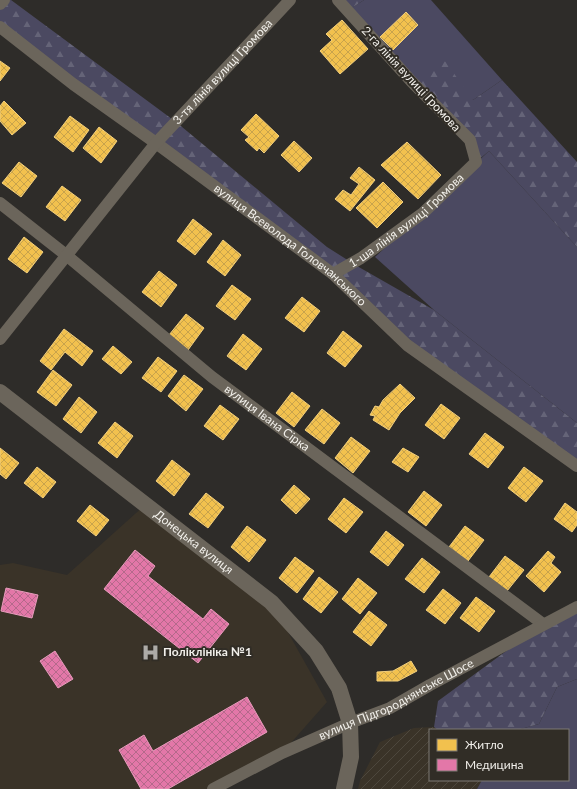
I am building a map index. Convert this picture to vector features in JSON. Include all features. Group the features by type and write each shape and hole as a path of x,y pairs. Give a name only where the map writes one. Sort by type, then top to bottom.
{"street":[{"path":"0,4 4,0"},
{"name":"3-тя лінія вулиці Громова","path":"0,339 156,143 290,0"},
{"name":"2-га лінія вулиці Громова","path":"338,0 412,82 470,140 476,162"},
{"name":"вулиця Всеволода Головчанського","path":"0,27 73,84 156,143 333,274 407,346 577,466"},
{"name":"1-ша лінія вулиці Громова","path":"333,274 361,258 423,213 476,162"},
{"name":"вулиця Івана Сірка","path":"0,203 66,255 212,377 542,624"},
{"name":"Донецька вулиця","path":"0,392 271,602 316,651 339,688 350,723 351,757 344,789"},
{"name":"вулиця Підгороднянське Шосе","path":"213,789 282,753 350,723 390,708 542,624 577,607"}],"shaded area":[{"name":"Поліклініка №1","path":"145,505 271,602 327,702 282,753 213,789 0,789 0,565 13,563 67,575"},
{"path":"434,727 437,729 429,729 429,781 481,781 477,789 358,789 360,781 380,742 414,728"}],"green space":[{"path":"0,0 11,0 176,122 327,247 434,310 577,423 577,466 407,346 333,274 0,27"},
{"path":"338,0 364,0 347,11"},
{"path":"364,0 431,0 502,80 473,100 412,82 347,11"},
{"path":"445,61 473,100 502,80 577,162 577,247 489,151 476,162 470,140 412,82"},
{"path":"489,151 577,247 577,423 434,310 375,257"},
{"path":"577,607 577,679 557,687 539,724 521,729 437,729 434,727 438,701 543,624"},
{"path":"577,679 577,789 477,789 481,781 569,781 569,729 521,729 539,724 557,687"}],"building: Житло":[{"path":"406,12 418,25 393,50 380,37"},
{"path":"342,20 368,49 340,74 320,51 332,40 326,34"},
{"path":"0,61 10,68 0,81"},
{"path":"4,101 26,123 12,135 0,121 0,106"},
{"path":"256,114 279,136 264,153 259,148 257,151 245,140 249,137 241,130"},
{"path":"70,116 89,130 73,152 54,137"},
{"path":"99,127 117,141 101,163 83,148"},
{"path":"294,141 312,158 299,172 281,155"},
{"path":"407,142 441,175 418,199 381,165"},
{"path":"19,162 37,176 21,197 2,183"},
{"path":"359,167 375,180 350,211 335,199 343,190 351,195 359,184 350,178"},
{"path":"383,182 403,202 377,228 356,208"},
{"path":"62,186 81,200 65,221 46,207"},
{"path":"193,219 212,234 195,255 177,241"},
{"path":"24,237 43,252 27,273 8,259"},
{"path":"223,240 241,255 225,276 207,262"},
{"path":"159,271 177,285 161,307 142,292"},
{"path":"232,285 251,299 235,320 216,306"},
{"path":"302,297 320,311 304,332 285,318"},
{"path":"186,314 204,328 188,350 169,335"},
{"path":"64,329 93,351 82,366 65,352 51,370 40,361"},
{"path":"343,331 362,346 345,367 327,353"},
{"path":"243,334 262,349 246,370 227,356"},
{"path":"113,346 132,362 121,374 102,359"},
{"path":"158,357 177,371 161,392 142,378"},
{"path":"53,370 72,385 56,406 37,392"},
{"path":"184,375 203,389 186,411 168,396"},
{"path":"400,384 415,398 400,413 389,430 373,420 375,416 370,415 375,406 379,407 383,400"},
{"path":"292,392 310,406 294,427 276,413"},
{"path":"79,397 97,412 81,433 63,419"},
{"path":"441,404 460,418 444,439 425,425"},
{"path":"220,405 239,419 223,440 204,426"},
{"path":"322,409 340,423 324,444 305,430"},
{"path":"115,422 133,436 117,458 98,443"},
{"path":"485,433 504,447 488,468 469,454"},
{"path":"351,437 370,451 353,473 335,458"},
{"path":"0,448 19,463 6,479 0,474"},
{"path":"403,448 419,457 408,472 392,462"},
{"path":"172,460 190,474 174,496 156,481"},
{"path":"37,467 56,482 43,498 24,483"},
{"path":"524,467 543,481 526,502 508,488"},
{"path":"294,485 310,499 296,514 281,500"},
{"path":"424,491 442,505 426,526 408,512"},
{"path":"206,493 224,507 208,528 189,514"},
{"path":"344,498 363,512 346,533 328,519"},
{"path":"565,503 577,512 577,525 572,532 554,519"},
{"path":"90,505 109,520 96,536 77,521"},
{"path":"247,526 266,540 249,562 231,547"},
{"path":"465,526 484,540 468,561 449,547"},
{"path":"386,531 404,545 388,566 370,552"},
{"path":"548,551 555,557 551,563 561,572 544,592 526,576"},
{"path":"505,556 524,570 507,591 489,577"},
{"path":"295,557 314,571 297,593 279,578"},
{"path":"422,558 440,572 424,593 405,579"},
{"path":"319,577 338,592 321,613 303,599"},
{"path":"358,578 377,593 360,614 342,599"},
{"path":"443,589 461,603 445,624 426,610"},
{"path":"476,597 495,611 479,632 460,618"},
{"path":"369,611 387,625 371,646 353,632"},
{"path":"411,661 417,671 398,681 377,681 377,672 393,671"}],"building: Медицина":[{"path":"135,550 155,566 148,576 203,619 211,609 229,624 198,663 104,589"},
{"path":"6,588 38,595 32,618 1,611"},
{"path":"55,651 73,679 58,688 40,661"},
{"path":"247,697 267,732 168,789 141,789 119,750 144,735 153,751"}],"place":[{"name":"Поліклініка №1","path":"150,652"}]}
